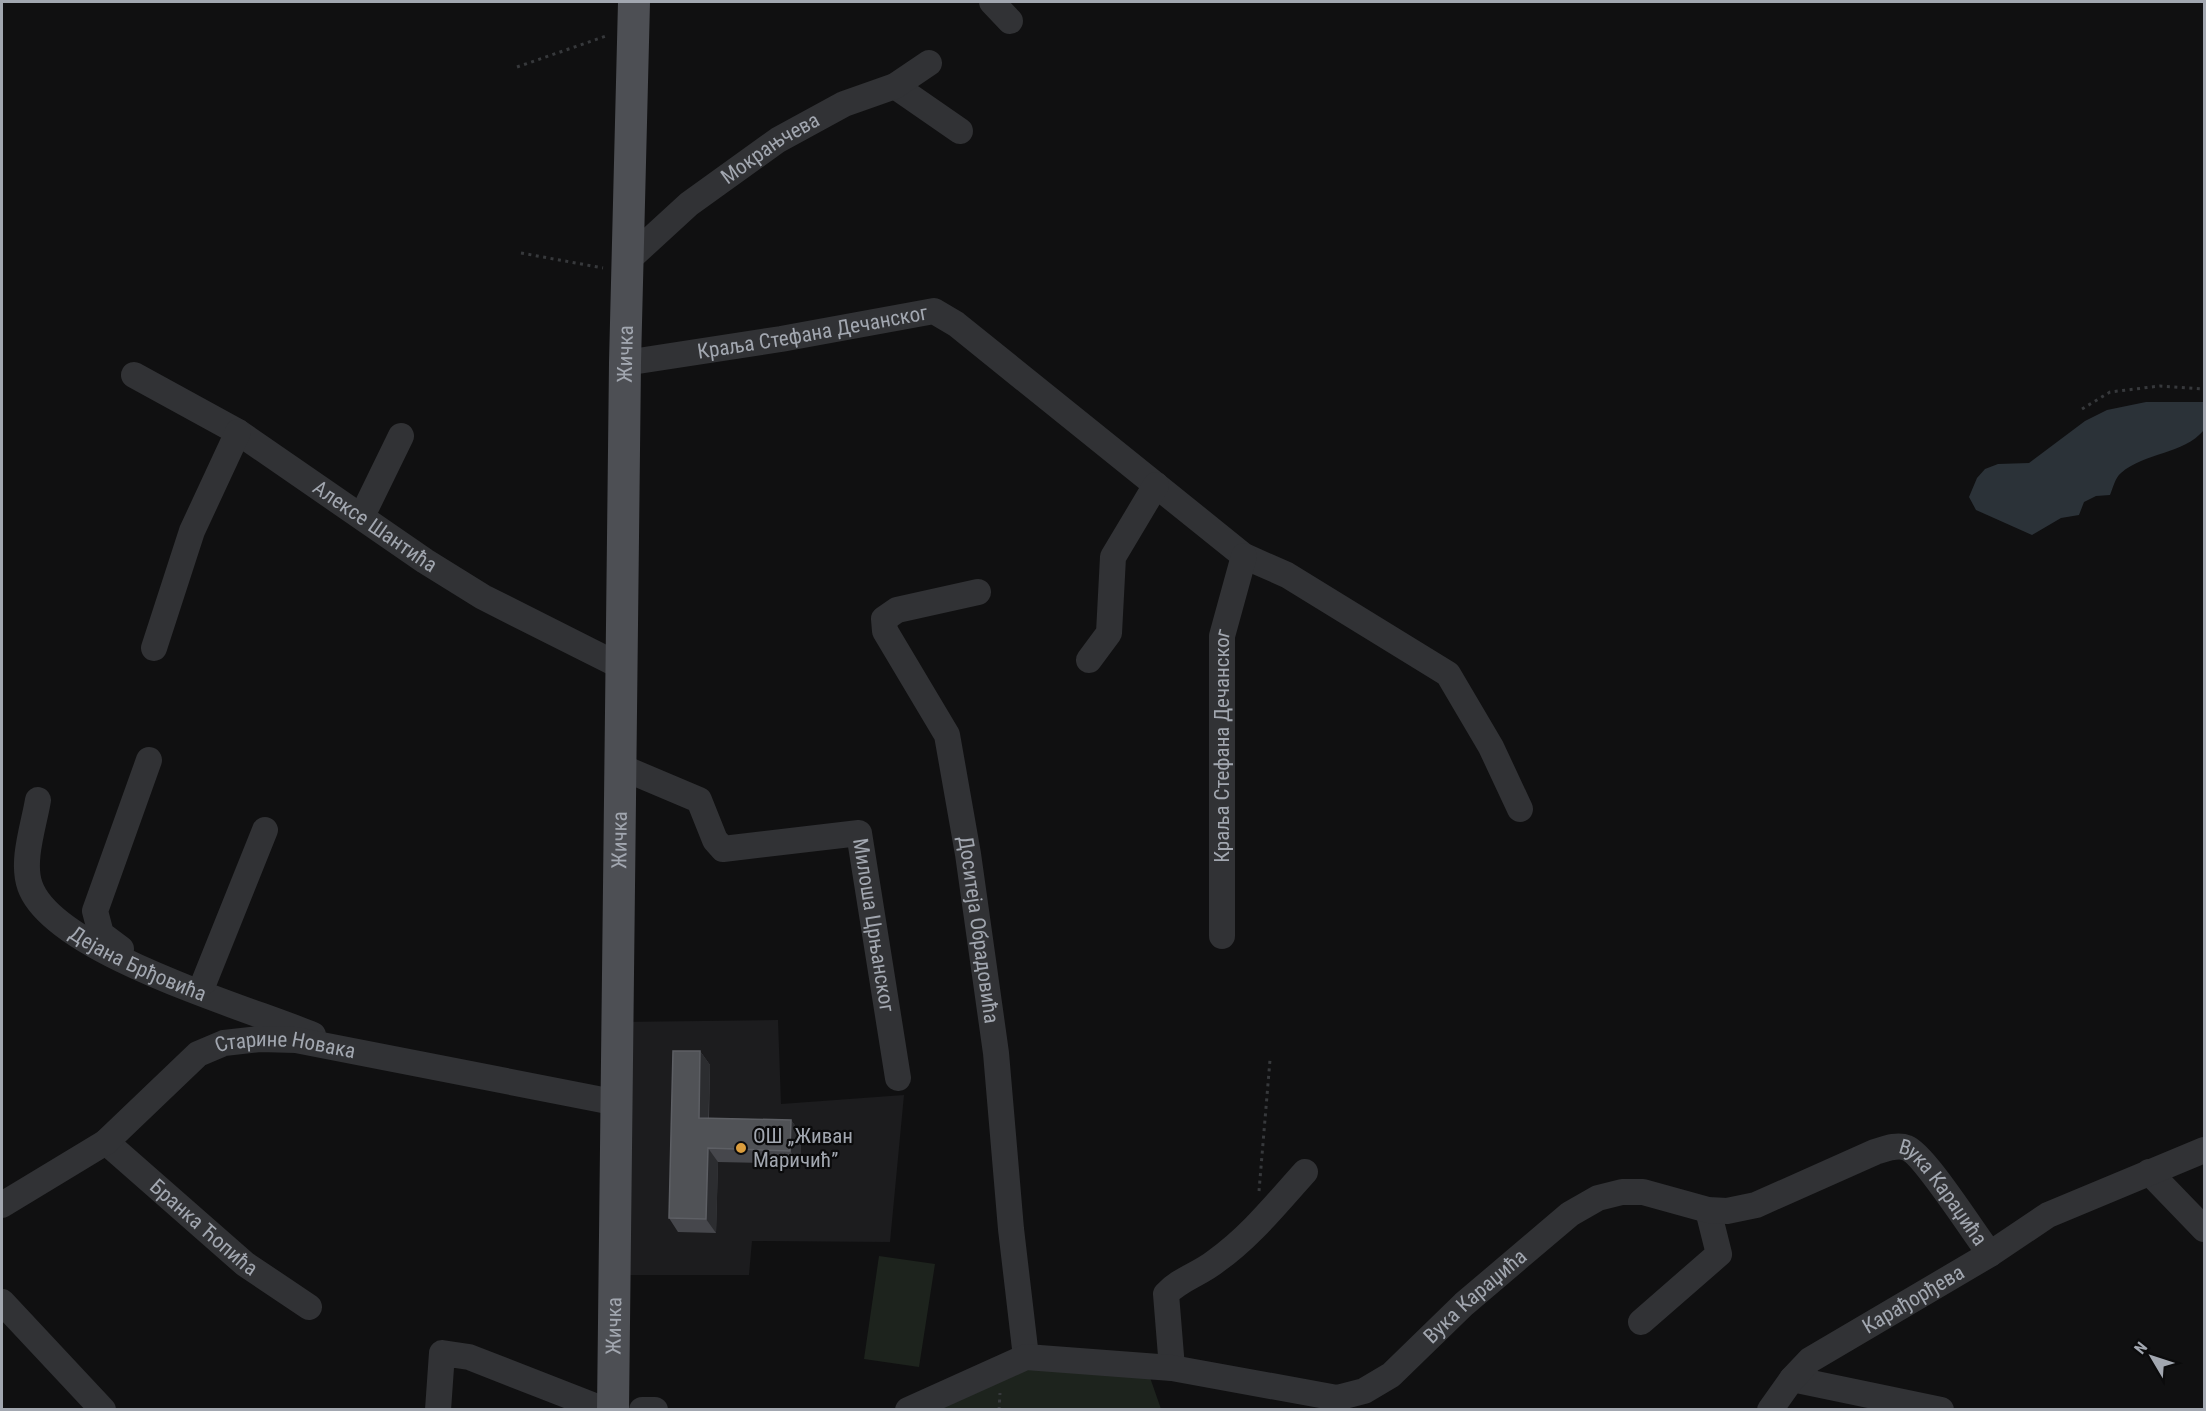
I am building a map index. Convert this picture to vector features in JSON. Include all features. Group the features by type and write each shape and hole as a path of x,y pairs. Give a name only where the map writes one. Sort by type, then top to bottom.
{"main road":[{"name":"Жичка","path":"613,1410 626,363 633,14"}],"street":[{"path":"992,2 1010,21"},
{"name":"Мокрањчева","path":"628,265 689,204 778,140 844,104 895,86 930,63"},
{"path":"895,86 960,131"},
{"name":"Краља Стефана Дечанског","path":"626,363 781,339 934,311 956,324 1244,556 1287,575 1448,674 1491,747 1520,809"},
{"name":"Алексе Шантића","path":"134,375 238,432 425,561 483,597 624,668"},
{"path":"154,648 192,531 238,432"},
{"path":"362,516 401,436"},
{"path":"1089,660 1109,633 1113,557 1156,485"},
{"name":"Краља Стефана Дечанског","path":"1222,936 1222,636 1244,556"},
{"name":"Доситеја Обрадовића","path":"978,592 897,610 884,619 885,632 947,735 968,855 996,1053 1011,1229 1026,1357"},
{"path":"148,760 95,911 97,925 101,934 111,944 143,961 252,1000 260,1013"},
{"name":"Милоша Црњанског","path":"621,767 699,800 714,840 723,849 859,833 898,1078"},
{"name":"Дејана Брђовића","path":"38,800 28,862 29,884 37,901 51,916 81,939 151,975 260,1013 346,1048"},
{"path":"204,982 265,830"},
{"name":"Старине Новака","path":"2,1205 106,1142 198,1054 224,1043 260,1039 296,1040 618,1102"},
{"name":"Бранка Ћопића","path":"106,1142 245,1264 309,1307"},
{"name":"Вука Караџића","path":"908,1410 1026,1357 1172,1368 1337,1398 1364,1391 1390,1375 1464,1304 1570,1214 1598,1198 1622,1192 1643,1192 1708,1210 1727,1211 1756,1205 1875,1152 1894,1147 1906,1147 1924,1161 1990,1254"},
{"name":"Карађорђева","path":"1770,1410 1792,1378 1810,1360 1990,1254 2049,1215 2205,1150"},
{"path":"1172,1368 1166,1294 1176,1283 1216,1262 1256,1226 1305,1172"},
{"path":"2149,1172 2205,1229"},
{"path":"1641,1322 1719,1254 1708,1210"},
{"path":"2,1302 103,1410"},
{"path":"438,1410 442,1353 469,1357 605,1410"},
{"path":"1792,1378 1941,1410"},
{"path":"642,1410 655,1410"}],"path":[{"path":"517,67 633,14"},
{"path":"521,253 628,265"},
{"path":"2082,409 2110,392 2160,386 2205,389"},
{"path":"1256,1226 1270,1060"}],"shaded area":[{"path":"2146,402 2204,402 2204,430 2186,444 2131,466 2119,475 2110,495 2096,496 2084,502 2079,515 2061,518 2032,535 1976,510 1969,497 1977,478 1985,469 1998,464 2029,463 2085,421 2107,410"},
{"path":"778,1020 781,1104 904,1095 890,1242 752,1241 749,1275 616,1275 619,1022"},
{"path":"879,1256 935,1264 919,1367 864,1359"},
{"path":"1146,1366 1161,1409 908,1410 1000,1370"}],"building":[{"name":"ОШ „Живан Маричић”","path":"673,1051 700,1051 699,1118 791,1120 790,1151 708,1148 706,1219 669,1218"}],"place":[{"name":"ОШ „Живан Маричић”","path":"741,1148"}]}
